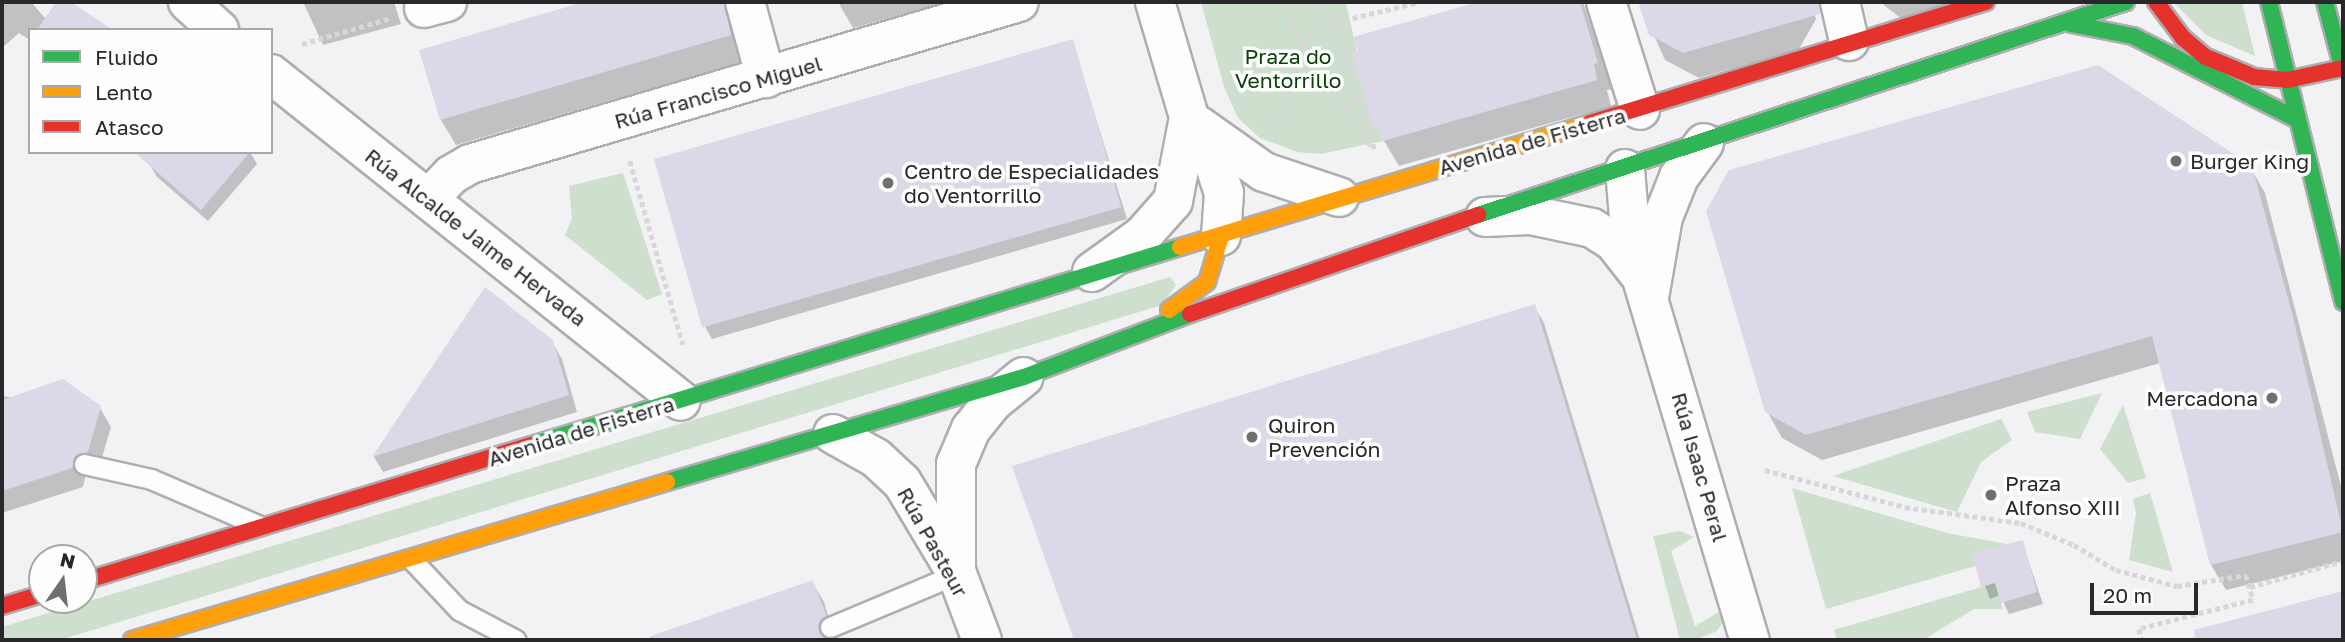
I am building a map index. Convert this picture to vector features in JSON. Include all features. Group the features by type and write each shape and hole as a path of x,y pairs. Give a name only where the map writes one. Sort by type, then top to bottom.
{"main road":[{"name":"Avenida de Fisterra","path":"138,639 1024,377 1289,277 1477,217 1849,41 1986,2"},
{"name":"Avenida de Fisterra","path":"98,577 1079,281 1339,197 1635,142 1704,143 2126,2"},
{"path":"2157,2 2183,38 2207,57 2254,77 2287,80 2343,69 2325,2"},
{"path":"2269,2 2343,302"},
{"path":"2066,24 2133,36 2298,120"},
{"path":"1750,92 1849,41"},
{"path":"1139,332 1207,282 1221,236"},
{"path":"2,606 28,598"}],"street":[{"path":"188,2 217,28"},
{"path":"745,2 766,78"},
{"name":"Rúa Francisco Miguel","path":"428,199 451,175 470,164 1019,2"},
{"path":"1155,2 1189,117 1211,154 1224,193 1221,236"},
{"name":"Rúa Isaac Peral","path":"1606,2 1635,142 1631,242 1649,294 1750,640"},
{"path":"1840,2 1849,41"},
{"name":"Rúa Alcalde Jaime Hervada","path":"273,76 681,401"},
{"path":"1189,117 1264,172 1339,197"},
{"name":"Avenida de Fisterra","path":"1079,281 1142,236 1173,201 1189,117"},
{"path":"1649,294 1662,216 1679,177 1704,143"},
{"name":"Rúa Isaac Peral","path":"1477,217 1530,215 1592,228 1614,242 1649,294"},
{"name":"Avenida de Fisterra","path":"957,574 953,508 956,464 971,429 994,401 1024,377"},
{"name":"Rúa Pasteur","path":"833,434 876,458 902,482 957,574 982,640"}],"lane":[{"path":"84,464 151,479 266,528"},
{"path":"412,560 458,610 516,640"},
{"path":"830,626 957,574"}],"path":[{"path":"1281,2 1303,43 1374,149 1336,22 1304,2"},
{"path":"1271,150 1303,43 1336,22 1419,2"},
{"path":"302,44 425,8"},
{"path":"630,162 683,345"},
{"path":"1765,470 1905,507 2021,523 2074,545 2116,570 2177,586 2246,575 2253,600 2139,629 2142,640"},
{"path":"2250,587 2343,561"}],"green space":[{"name":"Praza do Ventorrillo","path":"1201,2 1346,2 1373,128 1378,126 1383,141 1321,154 1297,152 1260,138 1238,118 1224,87"},
{"path":"2173,2 2242,2 2255,56 2206,35"},
{"path":"623,173 662,294 647,300 565,235 572,219 569,186"},
{"path":"1170,277 1176,285 1162,305 60,640 2,640 2,627 45,614 98,614 98,598"},
{"path":"2102,393 2080,439 2035,432 2027,412"},
{"path":"2123,405 2146,478 2128,483 2100,449"},
{"path":"2001,419 2012,440 1981,462 1957,512 1833,476"},
{"path":"1792,488 1947,533 2007,544 2010,556 1826,609"},
{"path":"2150,493 2173,572 2129,560 2136,513 2133,499"},
{"path":"1680,531 1694,537 1671,551 1695,626 1719,612 1722,623 1717,631 1695,640 1680,640 1653,536"},
{"path":"1995,583 2003,609 1974,609 1923,640 1837,640 1834,630"}],"building":[{"path":"56,2 71,2 110,28 38,28"},
{"path":"584,2 724,2 731,35 440,120 419,50"},
{"path":"1478,2 1580,2 1598,63 1594,64 1597,80 1383,141 1378,126 1373,128 1352,54 1358,52 1353,37"},
{"path":"1638,2 1819,2 1820,14 1683,53 1649,35"},
{"name":"Centro de Especialidades do Ventorrillo","path":"1073,39 1121,207 702,327 654,159"},
{"path":"2098,65 2252,166 2292,313 2343,532 2210,565 2152,336 1806,435 1765,412 1706,211 1729,170"},
{"path":"136,154 248,154 201,210"},
{"path":"485,287 553,340 569,395 372,457"},
{"path":"1535,304 1637,640 1074,640 1012,466"},
{"path":"63,379 101,406 88,452 76,455 72,468 2,491 2,400"},
{"path":"2023,540 2037,592 2001,603 1995,583 1981,587 1972,553"},
{"path":"813,580 826,615 819,631 835,640 652,640 651,636"},
{"path":"2343,591 2343,640 2195,640 2194,630"}],"traffic: fast":[{"path":"1478,215 2126,2"},
{"path":"2269,2 2343,302"},
{"path":"2325,2 2343,69"},
{"path":"2071,24 2133,36 2298,120"},
{"path":"532,445 1180,247"},
{"path":"667,482 1024,377 1190,314"}],"traffic: slow":[{"path":"1180,247 1590,123"},
{"path":"1169,310 1207,282 1221,236"},
{"path":"132,640 667,482"}],"traffic: jam":[{"path":"1590,123 1986,2"},
{"path":"2156,2 2183,38 2206,57 2254,77 2287,80 2343,68"},
{"path":"1190,314 1478,215"},
{"path":"98,577 532,445"},
{"path":"2,606 28,598"}],"place":[{"name":"Burger King","path":"2176,161"},
{"name":"Centro de Especialidades do Ventorrillo","path":"888,183"},
{"name":"Mercadona","path":"2272,398"},
{"name":"Quiron Prevención","path":"1252,437"},
{"name":"Praza Alfonso XIII","path":"1991,495"}]}
